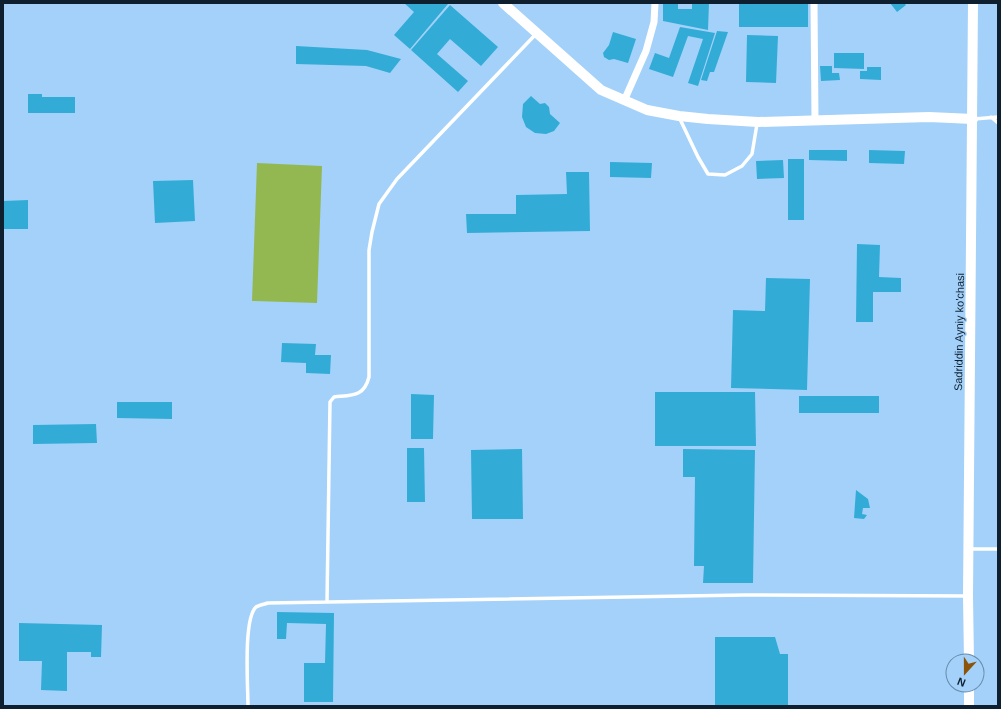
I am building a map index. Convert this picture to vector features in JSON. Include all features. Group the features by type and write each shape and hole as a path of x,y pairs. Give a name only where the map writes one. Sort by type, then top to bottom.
{"street":[{"path":"503,3 601,90 647,110 679,116 758,122 929,117 973,119"},
{"path":"624,101 646,51 654,22 655,3"},
{"path":"814,3 815,120"},
{"name":"Sadriddin Ayniy ko'chasi","path":"969,653 968,596 973,3"},
{"path":"969,693 969,706"}],"lane":[{"path":"327,602 330,402 334,397 358,394 366,386 369,377 369,250 372,232 380,204 397,179 537,33"},
{"path":"679,116 698,157 708,174 725,175 742,166 752,154 758,122"},
{"path":"991,117 998,123"},
{"path":"973,119 998,117"},
{"path":"969,549 998,549"},
{"path":"248,706 248,639 250,619 256,607 268,603 744,595 968,596"}],"green space":[{"path":"257,163 322,166 317,303 252,301"}],"building":[{"path":"404,3 448,4 410,49 394,35 414,12"},
{"path":"663,3 678,3 678,9 692,9 692,3 709,3 708,30 663,21"},
{"path":"739,3 808,3 808,27 739,27"},
{"path":"890,3 904,3 906,5 897,12"},
{"path":"450,5 498,47 481,66 450,39 437,54 468,81 458,92 411,50"},
{"path":"680,27 715,33 698,86 688,83 703,39 688,36 673,77 649,69 655,53 669,58"},
{"path":"717,31 728,32 714,72 710,72 707,81 701,80"},
{"path":"613,32 636,39 628,63 614,59 609,60 604,57 603,53 609,45"},
{"path":"747,35 778,36 776,83 746,82"},
{"path":"296,46 367,50 401,59 390,73 366,66 296,64"},
{"path":"834,53 864,53 864,69 834,68"},
{"path":"820,66 832,66 832,73 839,73 840,80 821,81"},
{"path":"867,67 881,67 881,80 860,79 860,71 867,71"},
{"path":"28,94 42,94 42,97 75,97 75,113 28,113"},
{"path":"531,96 540,104 545,103 549,107 550,114 560,123 554,131 546,134 535,133 526,127 522,117 523,104"},
{"path":"809,150 847,150 847,161 809,160"},
{"path":"869,150 905,151 904,164 869,163"},
{"path":"788,159 804,159 804,220 788,220"},
{"path":"783,160 784,178 757,179 756,161"},
{"path":"610,162 652,163 651,178 610,177"},
{"path":"566,172 589,172 590,231 467,233 466,214 516,214 516,195 567,194"},
{"path":"193,180 195,221 155,223 153,181"},
{"path":"28,200 28,229 3,229 3,201"},
{"path":"857,244 880,245 879,277 901,278 901,292 873,292 873,322 856,322"},
{"path":"766,278 810,279 807,390 731,388 733,310 765,311"},
{"path":"282,343 316,344 315,355 331,355 330,374 306,373 306,363 281,362"},
{"path":"655,392 755,392 756,446 655,446"},
{"path":"411,394 434,395 433,439 411,439"},
{"path":"799,396 879,396 879,413 799,413"},
{"path":"117,402 172,402 172,419 117,418"},
{"path":"96,424 97,443 33,444 33,425"},
{"path":"407,448 424,448 425,502 407,502"},
{"path":"522,449 523,519 472,519 471,450"},
{"path":"683,449 755,450 753,583 703,583 704,566 694,566 695,477 683,477"},
{"path":"856,490 868,499 870,508 863,508 862,514 867,515 864,519 854,518"},
{"path":"277,612 334,613 333,702 304,702 304,663 325,663 326,624 287,623 286,639 277,639"},
{"path":"19,623 102,625 101,657 91,657 91,652 67,652 67,691 41,690 42,661 19,661"},
{"path":"715,637 775,637 780,654 788,654 788,706 715,706"}]}
